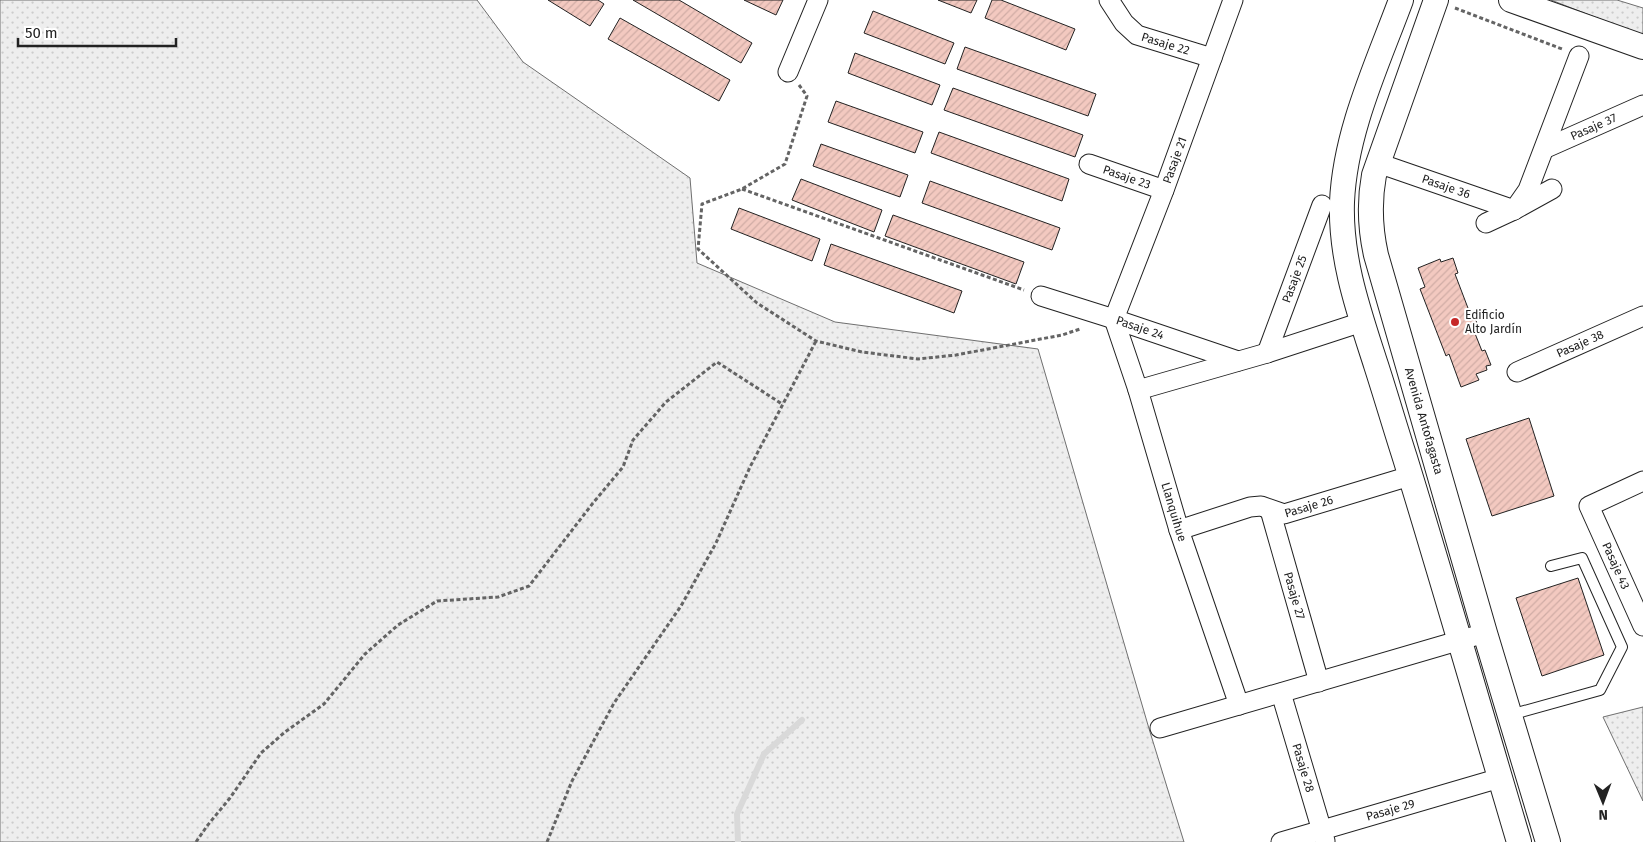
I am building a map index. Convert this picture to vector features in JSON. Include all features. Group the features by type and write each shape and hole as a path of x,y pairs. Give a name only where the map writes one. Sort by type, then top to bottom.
{"street":[{"path":"788,72 818,0"},
{"name":"Pasaje 22","path":"1109,0 1124,23 1137,35 1212,58"},
{"name":"Pasaje 21","path":"1114,319 1164,190 1232,0"},
{"path":"1401,0 1356,122 1349,150 1342,202 1346,262 1362,322 1460,640 1519,842"},
{"name":"Avenida Antofagasta","path":"1436,0 1378,163 1373,180 1370,221 1376,255 1485,633 1548,842"},
{"path":"1511,0 1643,47"},
{"name":"Pasaje 37","path":"1514,210 1528,190 1546,148 1579,56"},
{"name":"Pasaje 37","path":"1546,148 1643,105"},
{"name":"Pasaje 36","path":"1378,163 1514,210"},
{"name":"Pasaje 23","path":"1089,164 1164,190"},
{"path":"1486,223 1552,189"},
{"name":"Pasaje 25","path":"1267,353 1322,206"},
{"name":"Pasaje 24","path":"1041,296 1238,361"},
{"name":"Pasaje 38","path":"1517,372 1643,316"},
{"name":"Llanquihue","path":"1114,319 1138,390 1179,530 1239,705"},
{"path":"1138,390 1267,353 1362,322"},
{"name":"Pasaje 26","path":"1179,530 1250,507 1261,506 1284,514 1410,476"},
{"name":"Pasaje 43","path":"1643,481 1589,506 1643,626"},
{"name":"Pasaje 27","path":"1270,510 1319,682"},
{"path":"1160,728 1485,633"},
{"name":"Pasaje 28","path":"1281,693 1323,836"},
{"name":"Pasaje 29","path":"1280,842 1323,836 1500,778"}],"lane":[{"path":"1510,715 1600,690 1622,647 1582,558 1552,566"}],"path":[{"path":"1436,0 1579,56"},
{"path":"788,72 807,96 785,164 742,190 702,204 698,249 757,304 816,341 862,352 918,359 956,355 1062,335 1114,319"},
{"path":"742,190 1041,296"},
{"path":"547,842 572,781 614,703 681,606 716,543 750,466 816,341"},
{"path":"196,842 230,798 261,753 285,732 324,704 364,654 398,625 437,601 498,597 529,586 623,467 633,440 666,402 717,362 782,404"}],"shaded area":[{"path":"0,0 477,0 523,62 690,178 697,263 835,322 1038,349 1184,842 0,842"},
{"path":"1551,0 1617,0 1643,8 1643,36"},
{"path":"1643,707 1643,801 1603,717"}],"building":[{"path":"548,0 598,0 604,4 590,26"},
{"path":"633,0 679,0 752,43 741,63"},
{"path":"744,0 783,0 776,15"},
{"path":"938,0 977,0 971,13"},
{"path":"992,0 1001,0 1075,29 1066,50 985,18"},
{"path":"873,11 954,43 945,64 864,33"},
{"path":"620,18 730,80 719,101 608,39"},
{"path":"965,47 1096,94 1088,116 957,69"},
{"path":"855,53 940,85 932,105 848,73"},
{"path":"953,88 1083,135 1075,157 944,110"},
{"path":"836,101 923,132 915,153 828,122"},
{"path":"939,132 1069,179 1062,201 931,153"},
{"path":"821,144 908,175 900,197 813,166"},
{"path":"801,179 882,210 874,232 792,200"},
{"path":"930,181 1060,228 1052,250 922,203"},
{"path":"739,208 820,239 812,261 731,229"},
{"path":"893,215 1024,262 1016,284 885,236"},
{"path":"831,244 962,291 954,313 824,265"},
{"name":"Edificio Alto Jardín","path":"1453,258 1458,273 1455,274 1471,316 1474,315 1479,329 1474,331 1482,351 1485,350 1491,365 1486,366 1487,370 1476,374 1479,380 1461,387 1449,354 1446,356 1420,289 1425,287 1418,268 1440,259 1441,262"},
{"path":"1529,418 1554,496 1492,516 1466,439"},
{"path":"1578,578 1604,655 1542,676 1516,598"}],"waterway":[{"path":"738,842 737,814 764,754 802,720"}],"place":[{"name":"Edificio Alto Jardín","path":"1455,322"}]}
